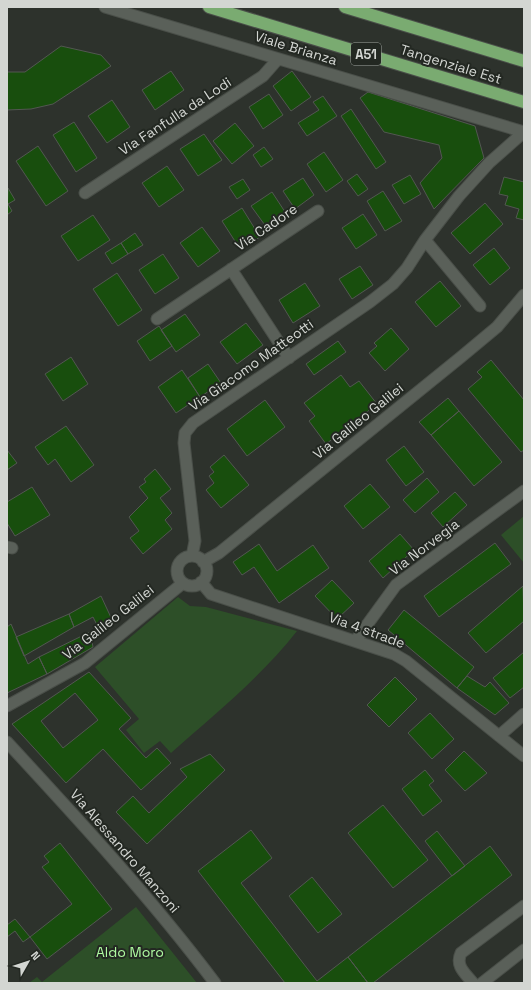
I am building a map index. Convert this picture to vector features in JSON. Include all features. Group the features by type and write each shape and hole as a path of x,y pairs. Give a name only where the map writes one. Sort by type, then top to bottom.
{"highway":[{"name":"Tangenziale Est","path":"209,7 524,102"},
{"name":"Tangenziale Est","path":"345,7 524,61"}],"street":[{"name":"Viale Brianza","path":"105,7 524,132"},
{"name":"Via Fanfulla da Lodi","path":"85,193 263,76 278,59"},
{"name":"Via Giacomo Matteotti","path":"192,556 195,541 184,442 185,433 193,424 370,302 393,284 407,268 425,240 459,196 489,163 524,132"},
{"name":"Via Cadore","path":"157,319 318,211"},
{"path":"425,240 480,306"},
{"name":"Via Cadore","path":"231,269 289,358"},
{"name":"Via Galileo Galilei","path":"203,562 219,553 461,357 497,327 524,296"},
{"name":"Via Norvegia","path":"356,640 396,585 524,491"},
{"path":"186,557 199,557 203,562 206,572 201,582 192,585 183,583 179,578 178,566 186,557"},
{"name":"Via 4 strade","path":"201,582 211,594 356,640 394,654 406,661 524,756"},
{"name":"Via Galileo Galilei","path":"7,706 85,663 183,583"},
{"path":"499,736 524,714"},
{"name":"Via Alessandro Manzoni","path":"7,742 98,841 184,942 215,983"},
{"path":"473,983 459,965 458,959 461,953 524,906"},
{"path":"482,983 524,950"}],"green space":[{"path":"524,516 524,563 501,535"},
{"path":"178,597 190,606 206,607 297,631 253,680 171,753 160,741 144,753 126,730 139,719 95,667"},
{"name":"Aldo Moro","path":"136,907 197,983 29,983 37,977 42,982"}],"building":[{"path":"61,46 101,55 111,66 53,104 31,109 7,110 7,72 25,72"},
{"path":"171,71 184,90 155,110 142,90"},
{"path":"292,71 311,97 291,111 273,86"},
{"path":"368,92 475,126 484,158 434,209 420,183 442,158 439,145 384,132 360,98"},
{"path":"269,94 283,115 263,129 249,107"},
{"path":"323,96 337,116 307,136 298,123 319,110 313,102"},
{"path":"112,100 130,127 107,143 88,116"},
{"path":"351,109 386,162 376,169 341,116"},
{"path":"74,122 97,158 76,172 53,135"},
{"path":"235,123 254,146 232,164 213,141"},
{"path":"204,134 222,160 198,176 180,149"},
{"path":"38,146 68,191 46,206 16,161"},
{"path":"264,147 273,159 261,167 253,155"},
{"path":"324,152 343,180 326,192 307,164"},
{"path":"167,166 184,190 159,207 142,183"},
{"path":"357,174 368,189 358,196 347,181"},
{"path":"410,175 421,194 404,204 392,185"},
{"path":"504,177 524,182 524,220 516,218 519,209 505,205 508,196 499,194"},
{"path":"303,178 314,195 295,209 283,191"},
{"path":"243,179 250,190 237,199 229,187"},
{"path":"8,188 15,200 8,204 12,211 7,215"},
{"path":"383,191 402,221 385,231 367,201"},
{"path":"272,192 287,215 267,228 251,206"},
{"path":"485,203 503,224 470,254 451,233"},
{"path":"242,208 260,237 240,249 222,221"},
{"path":"363,214 377,235 356,249 342,228"},
{"path":"93,215 110,240 78,261 61,236"},
{"path":"202,227 220,251 198,267 180,243"},
{"path":"135,233 143,245 128,254 121,243"},
{"path":"121,243 128,254 112,264 105,253"},
{"path":"494,248 510,268 490,285 473,265"},
{"path":"163,254 179,278 155,294 139,270"},
{"path":"360,266 373,285 352,299 339,279"},
{"path":"117,273 142,310 118,326 93,289"},
{"path":"440,281 461,306 436,327 415,302"},
{"path":"305,283 320,306 293,323 279,300"},
{"path":"185,314 200,335 176,352 161,330"},
{"path":"246,323 263,345 237,364 220,342"},
{"path":"159,326 172,346 150,361 137,341"},
{"path":"391,328 409,349 385,371 369,353 377,346 374,343"},
{"path":"338,341 346,352 314,375 306,364"},
{"path":"71,357 88,384 63,401 45,374"},
{"path":"491,360 524,400 524,450 521,452 468,389 482,377 477,372"},
{"path":"208,364 221,383 200,397 188,378"},
{"path":"182,370 200,397 176,413 158,387"},
{"path":"341,375 350,387 359,381 377,404 326,444 309,421 315,416 304,403"},
{"path":"448,398 459,411 431,435 419,422"},
{"path":"265,400 285,427 247,456 227,429"},
{"path":"459,411 502,462 474,486 431,435"},
{"path":"66,426 94,465 71,482 55,459 48,465 35,447"},
{"path":"404,446 424,472 406,486 386,460"},
{"path":"7,450 17,463 7,470"},
{"path":"224,455 249,485 221,508 206,490 214,483 209,476 214,472 210,467"},
{"path":"155,469 171,489 160,498 172,513 165,520 172,529 143,554 130,538 139,531 129,517 148,498 139,487 146,482 144,479"},
{"path":"427,478 439,492 415,513 403,500"},
{"path":"370,484 390,507 363,529 344,506"},
{"path":"32,487 50,515 15,536 7,523 7,502"},
{"path":"455,492 467,505 443,527 431,513"},
{"path":"400,534 414,550 383,578 369,561"},
{"path":"495,543 511,564 439,617 424,596"},
{"path":"259,544 277,571 313,545 329,568 279,603 254,567 242,575 233,562"},
{"path":"332,580 354,603 337,619 315,596"},
{"path":"523,586 524,621 486,653 468,633"},
{"path":"101,596 114,624 101,633 93,617 74,627 69,614"},
{"path":"404,610 474,667 457,688 388,630"},
{"path":"69,614 74,627 24,656 16,637"},
{"path":"11,624 28,664 39,657 47,674 7,693 7,627"},
{"path":"90,632 93,647 47,674 39,657"},
{"path":"524,652 524,687 510,698 493,678"},
{"path":"89,672 131,718 119,729 146,758 157,748 171,763 141,790 103,749 66,783 12,724","holes":["75,693 98,720 63,748 41,721"]},
{"path":"467,676 485,687 490,682 509,703 495,715 457,688"},
{"path":"395,677 417,699 389,727 367,705"},
{"path":"430,713 454,739 432,759 408,733"},
{"path":"464,751 487,773 465,791 445,770"},
{"path":"210,754 225,770 147,844 116,812 133,796 149,813 187,777 180,769"},
{"path":"425,770 434,781 429,785 442,801 423,816 402,789"},
{"path":"383,805 428,860 393,888 348,833"},
{"path":"251,830 272,858 241,883 317,981 348,957 368,983 285,983 198,871"},
{"path":"437,831 465,866 452,876 425,841"},
{"path":"60,843 112,909 47,959 30,937 72,904 42,867 49,862 44,856"},
{"path":"490,846 512,875 373,983 368,983 348,957"},
{"path":"312,877 342,914 318,933 289,896"},
{"path":"15,919 30,937 23,942 15,931 7,937 7,925"}]}
